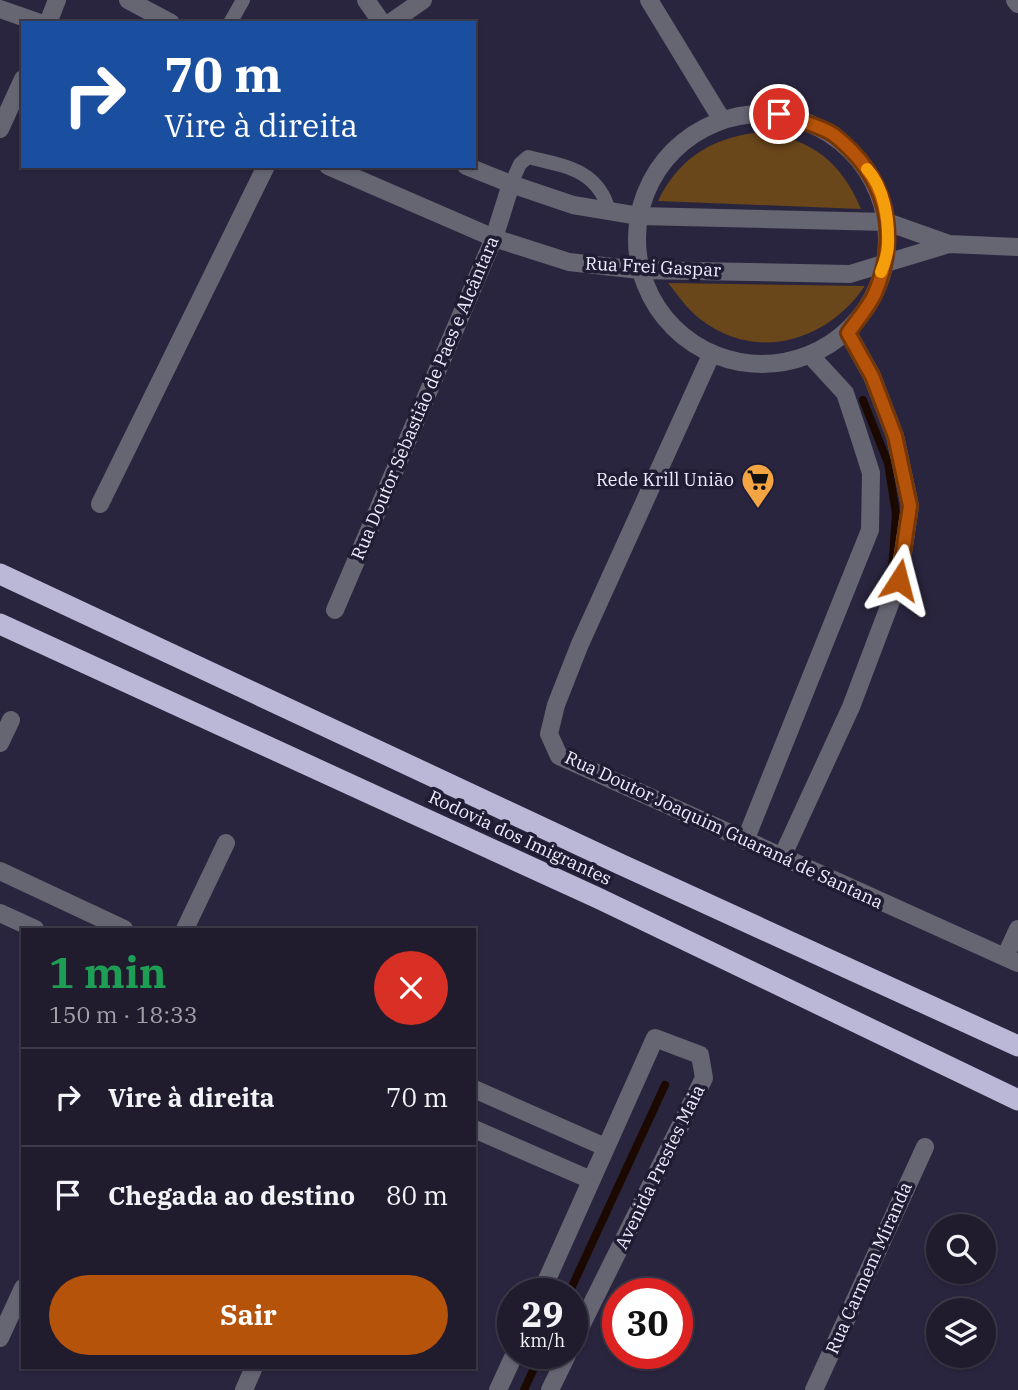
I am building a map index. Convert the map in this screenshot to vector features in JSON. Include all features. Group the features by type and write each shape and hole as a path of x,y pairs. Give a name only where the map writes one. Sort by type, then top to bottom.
{"highway":[{"name":"Rodovia dos Imigrantes","path":"0,574 620,864 1018,1046"},
{"name":"Rodovia dos Imigrantes","path":"0,624 600,900 1018,1100"}],"street":[{"path":"49,21 57,0"},
{"path":"128,0 167,21"},
{"path":"366,0 381,21"},
{"path":"393,21 424,0"},
{"path":"649,0 722,120"},
{"path":"0,9 34,21"},
{"path":"0,129 21,83"},
{"path":"779,114 832,133 872,174 886,208 889,247 875,294 848,333 811,356 761,365 711,355 677,333 652,301 639,270 639,216 654,174 683,141 722,120 779,114"},
{"path":"100,504 265,168"},
{"name":"Rua Frei Gaspar","path":"333,168 494,238 569,262 639,270 850,274 949,244"},
{"name":"Rua Frei Gaspar","path":"471,168 573,205 639,216 887,222 949,244 1018,247"},
{"name":"Rua Doutor Sebastião de Paes e Alcântara","path":"334,610 494,238 510,184"},
{"path":"782,857 851,707 899,580 910,506 895,436 872,376 848,333"},
{"name":"Rua Doutor Joaquim Guaraná de Santana","path":"711,355 580,645 556,705 550,734 559,756 1012,960"},
{"path":"745,841 870,530 871,474 845,393 811,356"},
{"path":"0,743 12,720"},
{"path":"185,928 226,843"},
{"path":"0,871 122,928"},
{"path":"0,913 33,928"},
{"path":"1012,960 1018,929"},
{"name":"Avenida Prestes Maia","path":"548,1278 655,1038 700,1055 704,1078 588,1312"},
{"path":"476,1090 605,1147"},
{"path":"476,1130 591,1180"},
{"name":"Rua Carmem Miranda","path":"814,1390 925,1147"},
{"path":"0,1338 21,1292"},
{"path":"244,1390 253,1369"},
{"path":"498,1390 508,1369"},
{"path":"550,1390 560,1369"}],"lane":[{"path":"231,21 243,0"},
{"path":"510,184 520,164 528,157 569,167 596,183 605,195 609,211"}],"shaded area":[{"path":"754,133 790,139 820,153 843,177 861,209 658,201 675,174 697,154 723,140"},
{"path":"668,283 865,286 831,321 790,340 767,342 744,340 722,332 700,319"}],"waterway":[{"path":"863,400 888,463 896,514 892,570"},
{"path":"576,1278 665,1085"},
{"path":"524,1390 534,1369"}],"slow traffic":[{"path":"867,169 872,174 886,208 889,247 881,272"}],"place":[{"name":"Rede Krill União","path":"758,510"}],"route":[{"path":"779,114 832,133 872,174 886,208 889,247 875,294 848,333 872,376 895,436 910,506 899,580"}]}
